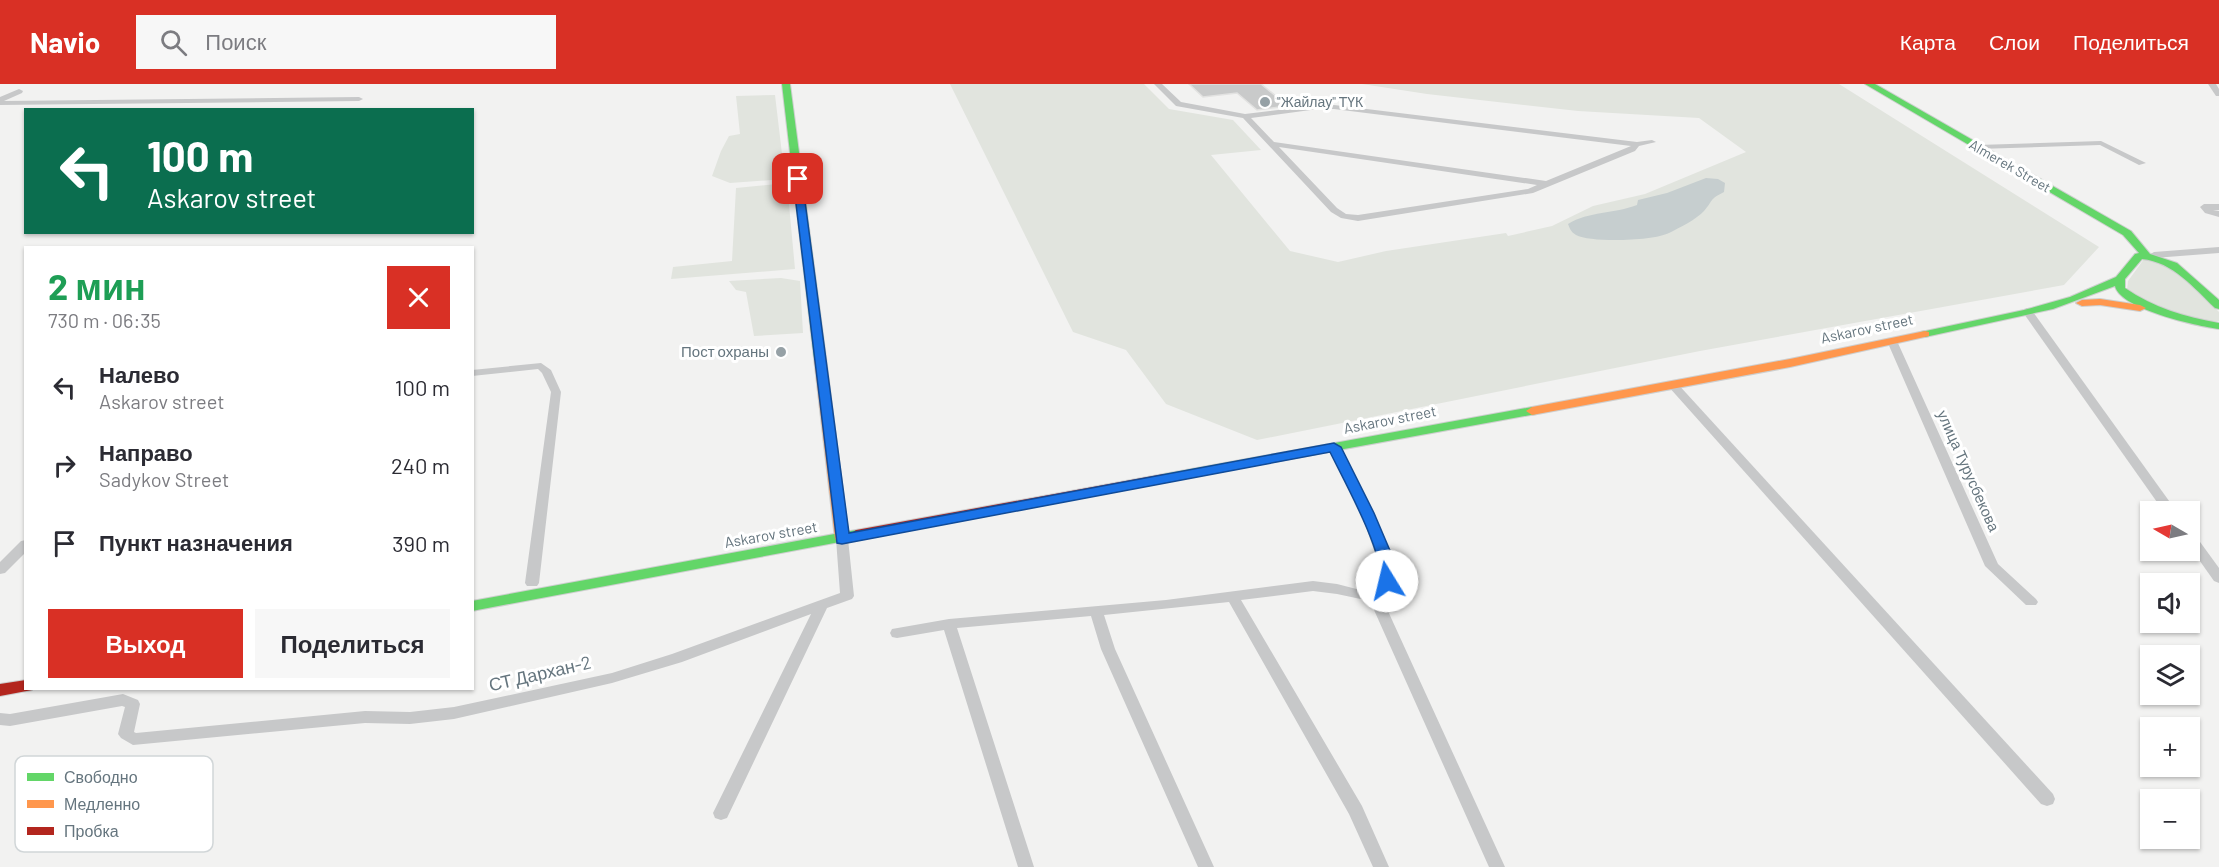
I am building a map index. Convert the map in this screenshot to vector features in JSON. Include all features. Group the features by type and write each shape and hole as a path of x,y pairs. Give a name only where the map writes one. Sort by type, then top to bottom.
{"street":[{"path":"786,84 842,539"},
{"path":"1158,84 1179,104 1245,116 1318,106 1334,107 1637,144 1652,142"},
{"name":"Almerek Street","path":"1869,84 2127,233 2150,255 2168,261 2219,306"},
{"path":"2212,84 2219,94"},
{"path":"0,101 19,92"},
{"path":"0,101 358,99"},
{"path":"1245,116 1334,210 1344,216 1358,218 1530,191 1632,149 1637,144"},
{"path":"1978,147 2101,143 2110,145 2142,163"},
{"path":"1272,144 1546,184"},
{"path":"2219,207 2204,207 2208,211 2219,214"},
{"path":"2065,303 2093,294 2120,279 2139,256 2219,250"},
{"path":"2120,279 2120,289 2134,301 2157,311 2219,328"},
{"path":"2065,303 2100,302 2128,305 2191,320"},
{"name":"Askarov street","path":"474,606 1790,363 2065,303"},
{"path":"2027,311 2163,501"},
{"name":"улица Турусбекова","path":"1892,341 1992,566 2031,602"},
{"path":"474,373 541,366 547,372 556,392 532,582"},
{"path":"1672,384 2047,799"},
{"path":"1334,447 1366,513 1389,573 1387,581 1375,598"},
{"name":"СТ Дархан-2","path":"0,719 10,720 123,700 133,704 126,734 133,739 365,717 410,718 454,713 622,674 677,658 847,596 842,539"},
{"path":"0,570 24,546"},
{"path":"2200,552 2219,578"},
{"path":"897,633 949,624 1096,612 1313,586 1375,598"},
{"path":"1233,597 1356,811 1381,867"},
{"path":"1375,598 1497,867"},
{"path":"721,813 822,605"},
{"path":"1096,612 1108,649 1206,867"},
{"path":"949,624 1026,867"},
{"path":"0,690 24,686"}],"shaded area":[{"path":"950,84 1144,84 1169,109 1233,120 1261,150 1211,155 1290,251 1338,262 1386,251 1506,233 1508,236 1552,226 1593,206 1645,194 1746,152 1699,118 1578,111 1427,94 1362,84 1839,84 2099,247 2064,285 1700,351 1257,440 1166,404 1126,350 1073,332"},
{"path":"775,95 785,179 730,183 712,176 729,136 740,134 736,96"},
{"path":"1706,178 1718,179 1725,183 1724,192 1713,199 1697,217 1661,236 1608,240 1584,238 1576,235 1568,224 1584,217 1637,205 1638,200 1667,193"},
{"path":"787,183 795,269 671,279 673,267 732,261 736,188"},
{"path":"2144,259 2172,265 2219,312 2219,321 2213,322 2159,309 2127,290 2128,281"},
{"path":"781,278 800,281 803,333 754,336 746,292 736,290 729,281"}],"building":[{"name":"\"Жайлау\" ТҮК","path":"1189,84 1261,84 1288,106 1257,110 1237,93 1203,97"}],"traffic: fast":[{"path":"786,84 820,358"},
{"path":"1869,84 2127,233 2146,255"},
{"path":"2219,306 2193,280 2163,260 2139,256 2120,279 2120,289 2143,304 2180,318 2219,326"},
{"path":"1925,334 2050,307 2120,279"},
{"path":"1164,478 1532,411"},
{"path":"474,606 856,535"}],"traffic: slow":[{"path":"2082,303 2100,302 2140,308"},
{"path":"1532,411 1790,363 1925,334"},
{"path":"820,358 842,539"}],"traffic: jam":[{"path":"856,535 1164,478"},
{"path":"0,690 24,686"}],"place":[{"name":"\"Жайлау\" ТҮК","path":"1265,102"},
{"name":"Пост охраны","path":"781,352"}],"route":[{"path":"798,179 842,522 842,539 1334,447 1383,553 1389,573 1387,581"}]}
